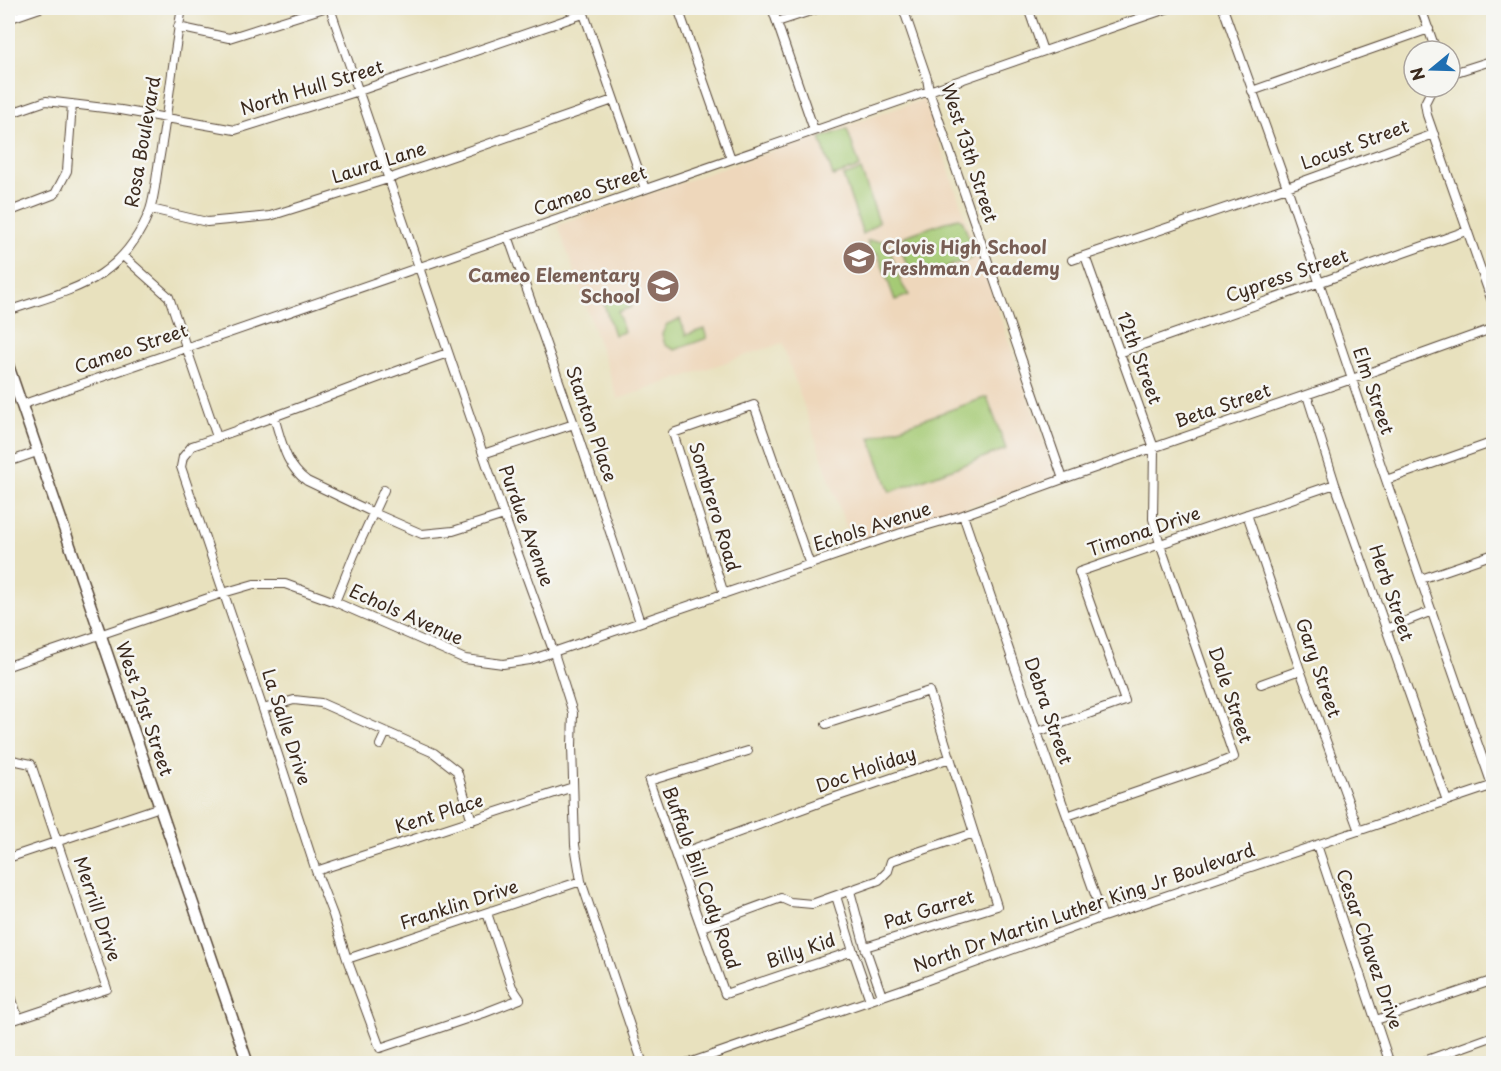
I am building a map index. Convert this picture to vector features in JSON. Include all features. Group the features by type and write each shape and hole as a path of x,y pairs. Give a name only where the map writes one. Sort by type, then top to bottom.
{"main road":[{"name":"West 21st Street","path":"8,365 248,1064"}],"street":[{"path":"8,19 40,8"},
{"name":"Rosa Boulevard","path":"8,311 84,284 99,275 123,256 142,227 150,208 167,118 182,8"},
{"path":"178,27 230,38 324,8"},
{"name":"Purdue Avenue","path":"330,8 573,713 575,845 581,881 643,1064"},
{"path":"678,8 731,159"},
{"path":"772,8 814,130"},
{"path":"777,22 820,8"},
{"name":"West 13th Street","path":"903,8 927,78 929,91 1063,479"},
{"path":"1028,8 1043,51"},
{"name":"Cameo Street","path":"21,405 929,91 1158,9 1169,8"},
{"name":"Elm Street","path":"1223,8 1493,785"},
{"path":"1421,8 1432,39"},
{"path":"582,10 645,189"},
{"name":"North Hull Street","path":"8,114 46,100 235,129 359,91 582,10"},
{"path":"1252,92 1429,29"},
{"path":"1462,70 1494,60"},
{"path":"1427,99 1425,103 1427,115 1494,307"},
{"name":"Laura Lane","path":"150,208 207,222 270,216 388,178 613,100"},
{"path":"8,212 55,194 68,171 72,104"},
{"name":"Locust Street","path":"1072,260 1434,135"},
{"name":"Cypress Street","path":"1119,353 1466,231"},
{"name":"Stanton Place","path":"508,236 640,622"},
{"path":"123,256 169,297 217,437"},
{"name":"12th Street","path":"1085,256 1154,448 1153,519 1160,544"},
{"name":"Beta Street","path":"963,515 1494,328"},
{"name":"La Salle Drive","path":"448,353 192,446 183,457 181,467 315,871 380,1048 520,999 512,987 487,913"},
{"name":"Herb Street","path":"1307,395 1335,484 1447,801"},
{"name":"Sombrero Road","path":"724,594 673,434 754,405 810,565"},
{"path":"274,417 288,460 293,470 299,475 307,481 422,534 453,531 504,515"},
{"path":"483,454 574,424"},
{"path":"1386,480 1494,442"},
{"path":"8,462 38,452"},
{"name":"Timona Drive","path":"1037,732 1125,701 1079,572 1335,484"},
{"path":"334,602 384,490"},
{"name":"Gary Street","path":"1247,514 1300,670 1359,831"},
{"name":"Echols Avenue","path":"8,666 254,584 285,584 334,602 465,659 503,664 530,660 901,533 963,515"},
{"name":"Debra Street","path":"963,515 1103,917"},
{"name":"Dale Street","path":"1067,816 1234,757 1160,544"},
{"path":"1421,579 1494,554"},
{"path":"1386,628 1432,611"},
{"path":"1260,684 1300,670"},
{"path":"702,927 781,898 790,902 812,904 836,896 879,880 888,871 891,861 974,833 928,691 826,724"},
{"path":"263,709 294,700 321,703 434,753 457,771 472,821"},
{"path":"380,745 386,732"},
{"name":"Buffalo Bill Cody Road","path":"725,994 649,781 748,751"},
{"name":"Doc Holiday","path":"676,855 950,758"},
{"name":"Merrill Drive","path":"8,762 12,760 32,764 106,989 8,1022"},
{"name":"North Dr Martin Luther King Jr Boulevard","path":"686,1064 1103,917 1493,785"},
{"name":"Kent Place","path":"315,871 573,787"},
{"path":"8,858 160,807"},
{"name":"Pat Garret","path":"866,946 997,906 974,833"},
{"name":"Cesar Chavez Drive","path":"1317,845 1390,1064"},
{"name":"Franklin Drive","path":"347,959 581,881"},
{"path":"850,891 882,996"},
{"path":"836,896 870,1000"},
{"name":"Billy Kid","path":"725,994 853,951"},
{"path":"1376,1020 1494,980"},
{"path":"8,987 18,1018"},
{"path":"1416,1064 1494,1036"}],"shaded area":[{"name":"Clovis High School Freshman Academy","path":"924,99 1056,476 951,513 852,544 782,343 618,399 558,225"}],"green space":[{"path":"847,129 860,167 833,176 820,138"},
{"path":"861,170 879,222 863,234 843,176"},
{"path":"959,218 962,220 975,253 970,259 924,275 913,274 901,248 901,242 905,236"},
{"path":"867,241 887,241 901,283 909,295 895,300 878,254 872,255"},
{"path":"627,293 631,307 618,312 624,332 614,335 603,301"},
{"path":"680,319 686,335 704,329 707,338 675,350 665,345 662,334 667,324"},
{"path":"987,397 1006,449 890,492 870,438"}],"place":[{"name":"Clovis High School Freshman Academy","path":"859,258"},
{"name":"Cameo Elementary School","path":"663,286"}]}
